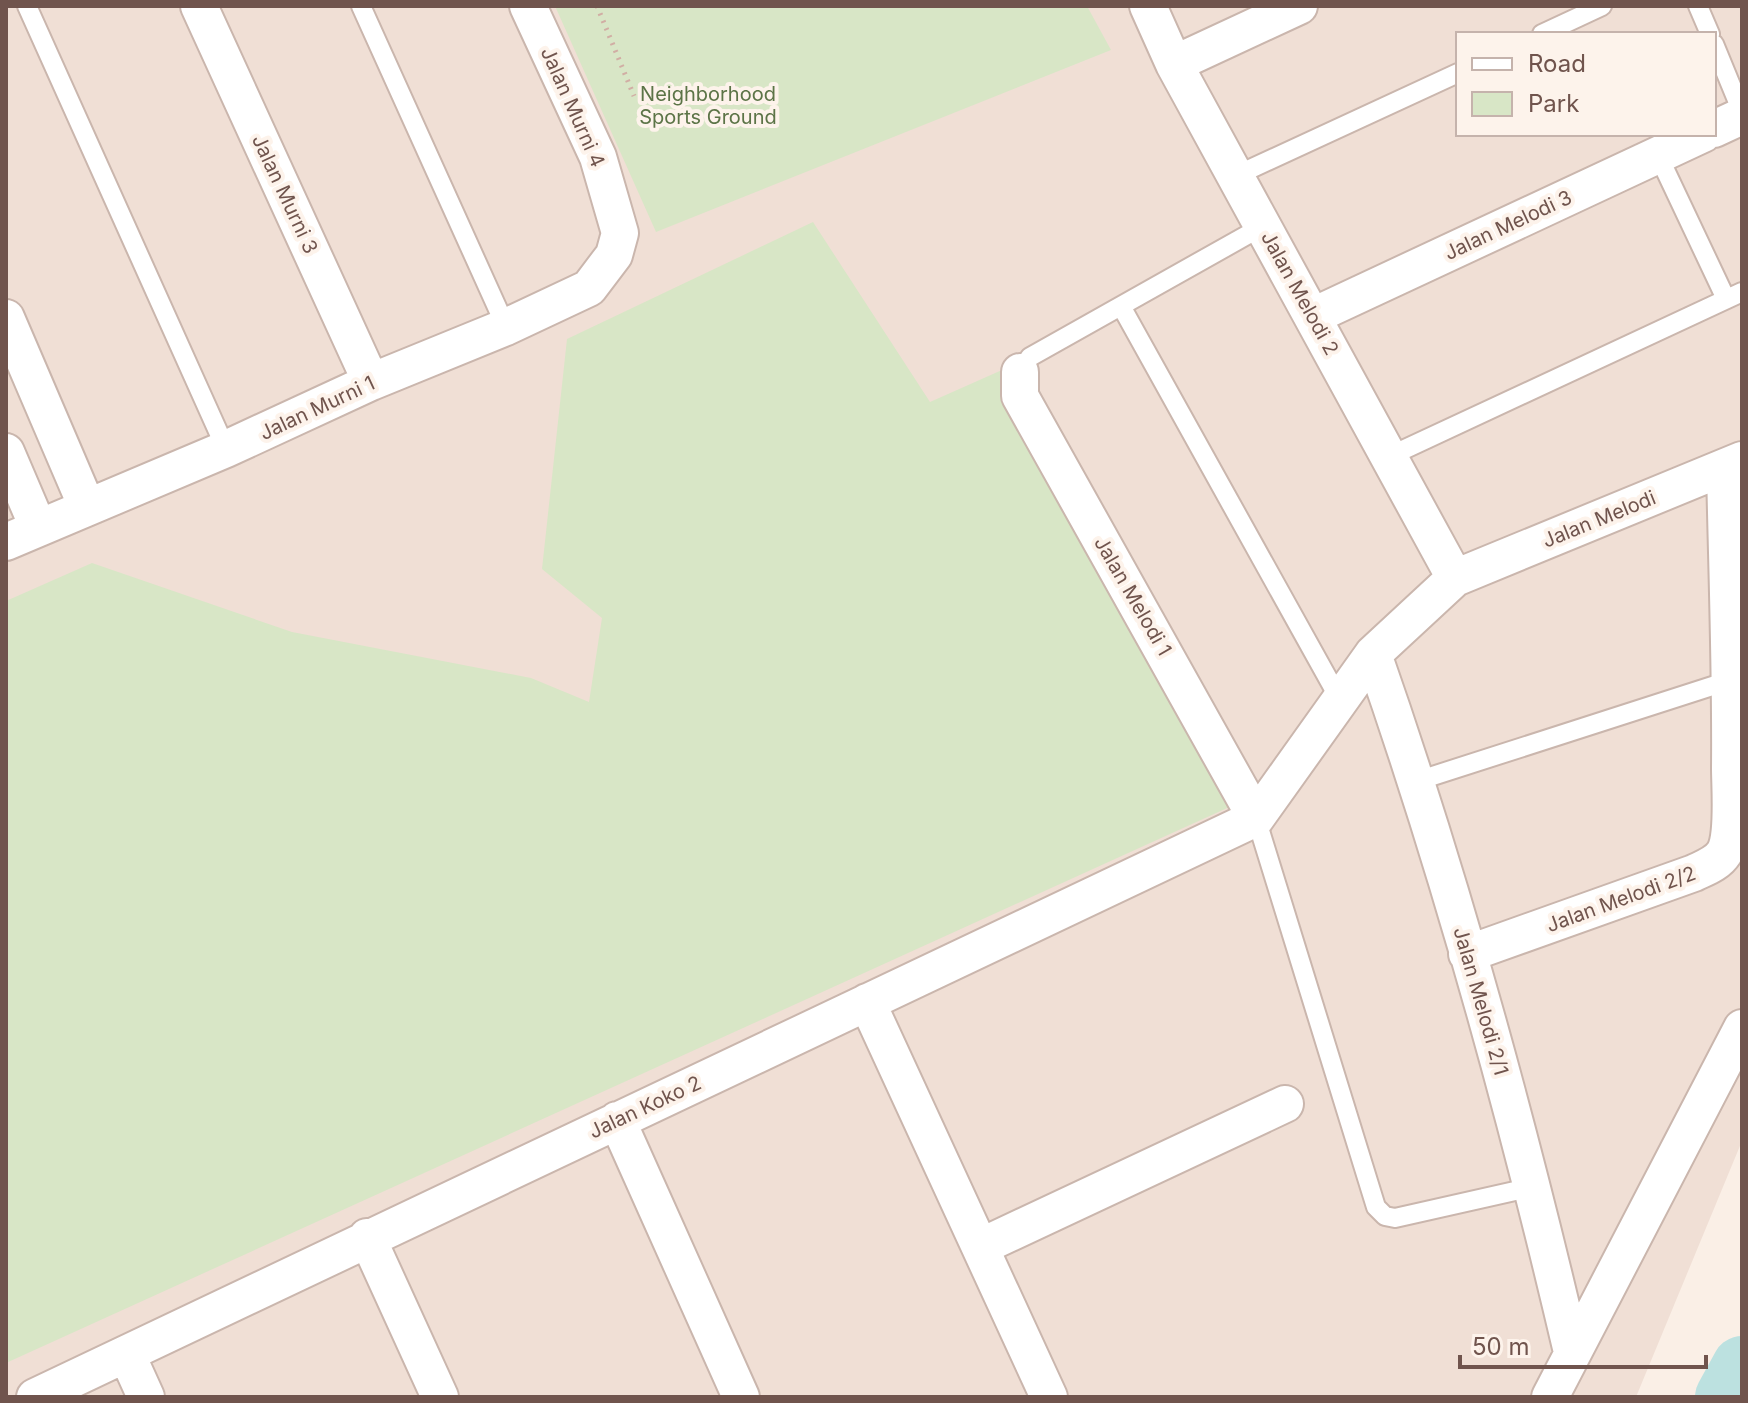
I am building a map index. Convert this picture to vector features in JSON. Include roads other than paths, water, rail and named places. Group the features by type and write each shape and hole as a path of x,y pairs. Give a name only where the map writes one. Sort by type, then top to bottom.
{"street":[{"name":"Jalan Murni 3","path":"199,6 371,382"},
{"name":"Jalan Murni 4","path":"528,6 598,157 620,233 614,255"},
{"name":"Jalan Melodi 2","path":"1148,6 1174,64 1455,578"},
{"path":"1174,64 1296,7"},
{"path":"1716,128 1742,114"},
{"name":"Jalan Melodi 3","path":"1313,316 1699,136"},
{"name":"Jalan Murni 1","path":"22,534 226,449 371,382 506,327 589,288 614,255"},
{"path":"6,318 87,507"},
{"name":"Jalan Melodi 1","path":"1020,372 1020,396 1256,818"},
{"path":"6,452 22,534"},
{"name":"Jalan Melodi","path":"1455,578 1733,464"},
{"name":"Jalan Melodi 2/2","path":"1467,954 1694,873 1711,866 1723,855 1727,844 1729,809 1733,464"},
{"path":"1256,818 1373,654 1455,578"},
{"name":"Jalan Melodi 2/1","path":"1373,654 1417,781 1467,954 1533,1187 1572,1352"},
{"name":"Jalan Koko 2","path":"35,1397 1256,818"},
{"path":"867,1002 1049,1397"},
{"path":"1550,1397 1742,1028"},
{"path":"980,1247 1285,1104"},
{"path":"617,1120 741,1397"},
{"path":"367,1237 440,1397"},
{"path":"127,1355 146,1397"}],"lane":[{"path":"27,6 226,449"},
{"path":"361,6 506,327"},
{"path":"1546,32 1602,6"},
{"path":"1698,6 1709,32"},
{"path":"1716,49 1742,114"},
{"path":"1235,176 1456,74"},
{"path":"1390,456 1734,296 1658,155"},
{"path":"1020,372 1030,357 1263,226"},
{"path":"1121,306 1340,700"},
{"path":"1417,781 1731,680"},
{"path":"1256,818 1376,1207 1385,1216 1395,1218 1533,1187"}],"waterway":[{"path":"1725,1397 1742,1366"}],"park label":[{"name":"Neighborhood Sports Ground","path":"708,106"}]}
